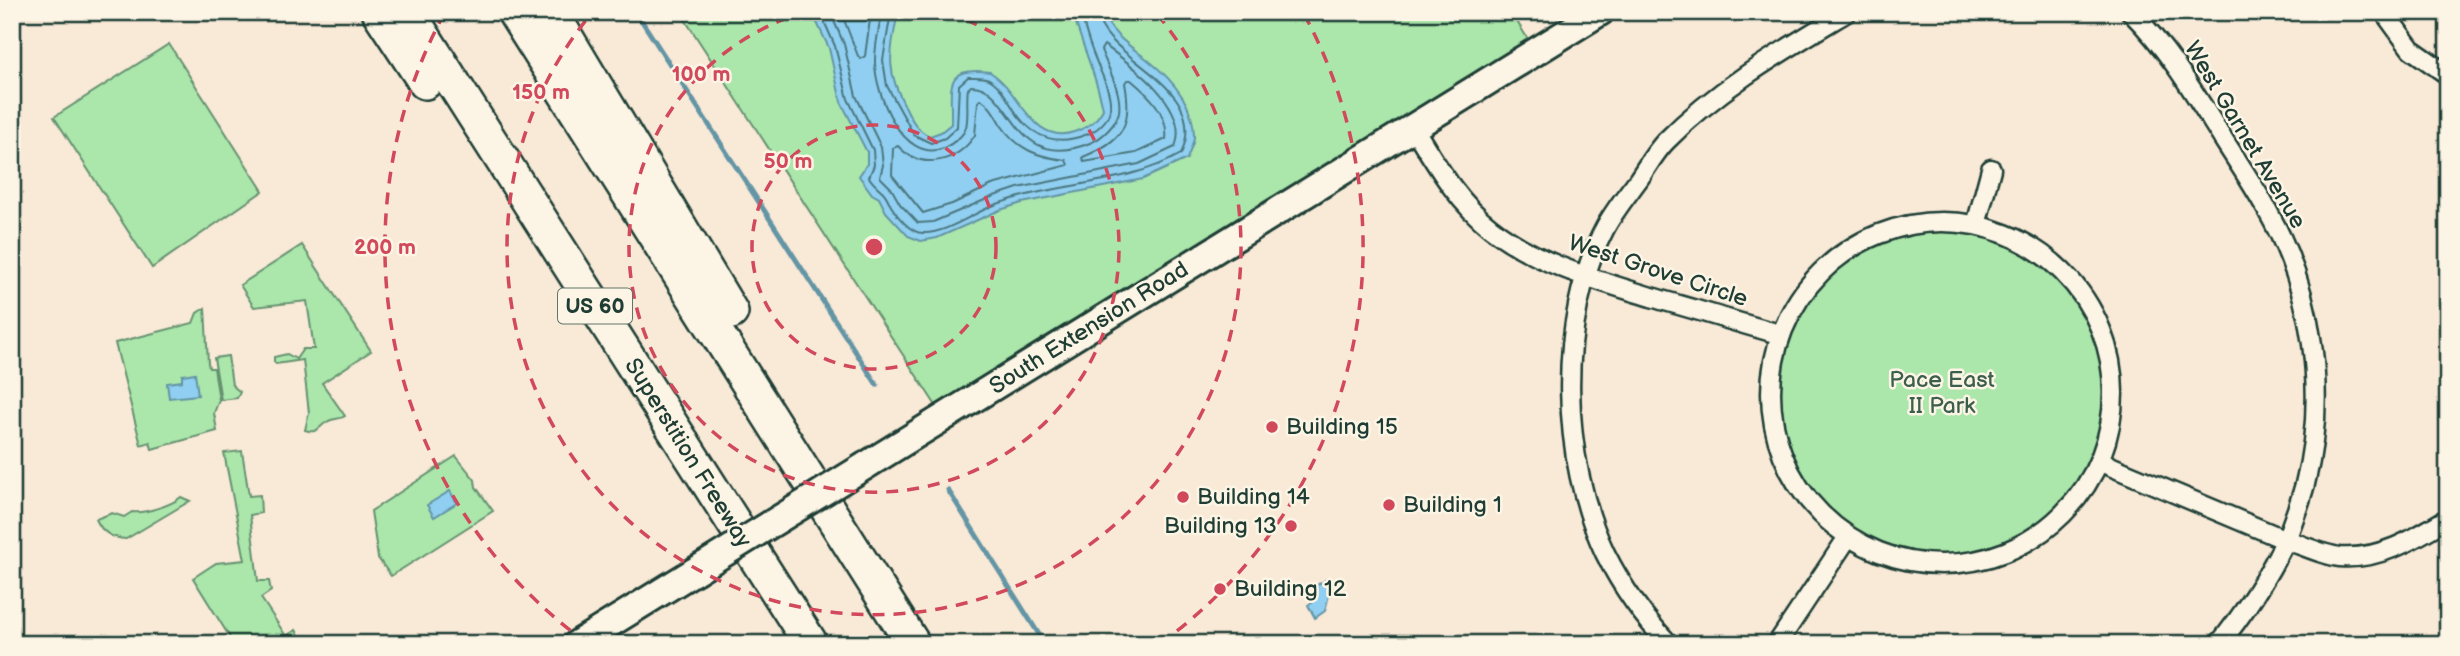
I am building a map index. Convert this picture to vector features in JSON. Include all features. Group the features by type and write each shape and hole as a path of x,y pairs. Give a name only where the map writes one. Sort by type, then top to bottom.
{"highway":[{"path":"380,12 627,394 781,600"},
{"name":"Superstition Freeway","path":"408,12 811,644"},
{"path":"514,12 913,644"},
{"path":"551,12 755,353 858,553"}],"street":[{"name":"South Extension Road","path":"577,644 1600,12"},
{"path":"1669,644 1626,589 1605,551 1587,500 1575,452 1571,361 1586,277 1605,229 1664,143 1702,108 1771,58 1847,12"},
{"name":"West Garnet Avenue","path":"2131,12 2175,61 2268,211 2288,254 2301,292 2314,346 2312,442 2305,483 2287,540 2242,616 2219,644"},
{"path":"2384,12 2411,49 2448,75"},
{"name":"West Grove Circle","path":"1413,127 1441,172 1464,201 1489,227 1520,247 1586,277 1779,334"},
{"path":"1976,225 1991,169"},
{"path":"1915,222 1976,225 2036,250 2062,270 2098,324 2111,360 2114,415 2103,463 2070,510 2048,530 2020,548 1994,557 1936,564 1900,558 1849,537 1827,521 1793,478 1781,448 1774,418 1770,390 1771,362 1779,334 1797,300 1822,271 1851,248 1915,222"},
{"path":"2103,463 2287,540 2337,557 2385,552 2448,518"},
{"path":"1777,644 1849,537"}],"green space":[{"path":"680,12 1511,12 1536,52 944,418"},
{"path":"169,44 263,191 152,268 54,117"},
{"name":"Pace East II Park","path":"1942,230 1974,233 2004,242 2033,257 2057,278 2078,302 2093,331 2102,361 2105,393 2102,425 2093,455 2078,484 2057,508 2033,529 2004,544 1974,553 1942,556 1910,553 1880,544 1851,529 1827,508 1806,484 1791,455 1782,425 1779,393 1782,361 1791,331 1806,302 1827,278 1851,257 1880,242 1910,233"},
{"path":"302,245 371,351 322,383 345,416 329,421 313,431 305,430 309,413 303,360 276,364 274,362 274,357 287,354 296,359 303,349 314,349 307,301 254,307 240,285"},
{"path":"205,308 208,363 209,368 214,368 219,400 214,413 217,431 152,449 150,442 141,445 115,343 193,323 197,313"},
{"path":"228,356 232,385 240,392 237,398 221,400 214,358"},
{"path":"242,451 249,496 260,495 261,513 250,515 258,581 269,581 271,591 261,598 286,636 296,630 304,644 234,644 193,578 216,563 245,560 224,453"},
{"path":"456,456 475,480 476,487 493,511 391,576 378,558 371,511"},
{"path":"181,497 190,501 126,539 108,534 96,519 112,513 124,517 132,512 171,503"}],"water":[{"path":"812,12 898,12 891,51 892,72 899,95 913,121 930,136 951,124 951,90 957,76 975,71 990,72 998,78 1029,116 1044,129 1063,134 1091,124 1103,109 1073,12 1103,12 1110,27 1157,67 1180,94 1191,115 1194,138 1192,146 1187,159 1143,179 1022,203 937,238 921,241 908,236 859,176 867,164 867,152 841,102 829,48"},
{"path":"195,373 198,395 169,398 167,383 182,381 182,375"},
{"path":"450,491 457,503 434,517 427,505"},
{"path":"1327,579 1335,591 1329,595 1325,611 1315,618 1308,605 1314,601 1317,585"}],"waterway":[{"path":"636,12 877,385"},
{"path":"948,490 1045,644"}],"place":[{"name":"Building 15","path":"1272,427"},
{"name":"Building 14","path":"1183,497"},
{"name":"Building 1","path":"1389,505"},
{"name":"Building 13","path":"1291,526"},
{"name":"Building 12","path":"1220,589"}]}
